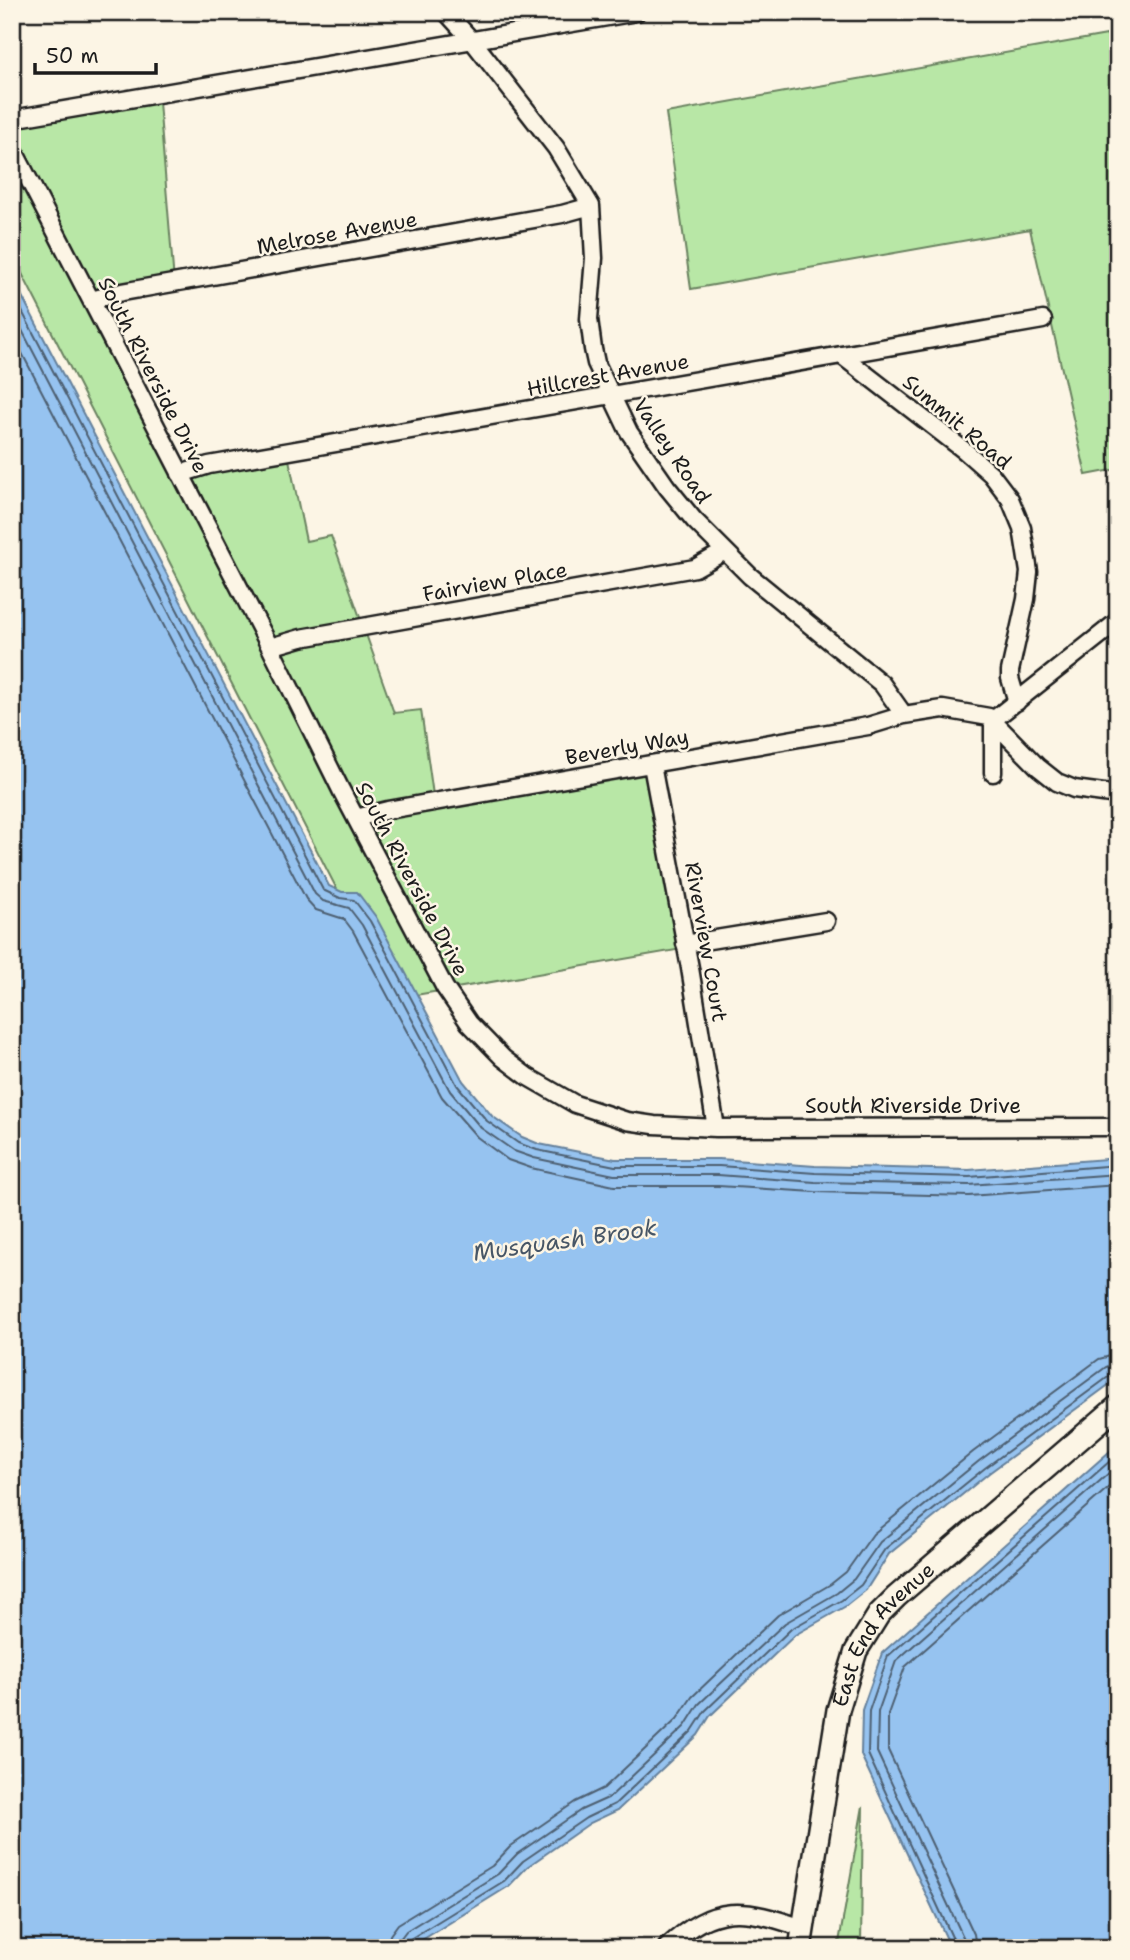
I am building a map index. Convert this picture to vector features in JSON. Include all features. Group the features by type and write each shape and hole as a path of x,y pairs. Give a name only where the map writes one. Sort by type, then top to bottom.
{"street":[{"name":"Valley Road","path":"446,12 556,148 591,206 594,258 589,303 596,363 629,432 667,487 694,520 750,576 881,684 904,715"},
{"path":"12,119 637,12"},
{"name":"South Riverside Drive","path":"12,147 445,988 470,1023 503,1058 552,1092 602,1114 654,1125 716,1128 1118,1127"},
{"name":"Melrose Avenue","path":"91,300 122,292 562,214 591,206"},
{"name":"Hillcrest Avenue","path":"180,474 209,465 1043,320"},
{"name":"Summit Road","path":"841,355 965,451 991,474 1010,499 1022,528 1029,572 1026,599 1010,671 1017,702"},
{"name":"Fairview Place","path":"270,647 301,638 695,568 725,551"},
{"path":"993,720 1118,621"},
{"path":"904,715 943,709 989,717 1038,767 1057,782 1074,789 1118,794"},
{"name":"Beverly Way","path":"356,818 388,810 869,726 904,715"},
{"path":"993,720 993,773"},
{"name":"Riverview Court","path":"652,765 716,1128"},
{"path":"685,944 826,921"},
{"name":"East End Avenue","path":"802,1938 838,1710 849,1669 866,1633 896,1597 1118,1406"},
{"path":"666,1948 689,1929 724,1913 748,1912 802,1938"}],"green space":[{"path":"1118,33 1118,469 1086,475 1030,229 691,289 666,113"},
{"path":"158,90 174,282 84,297 174,466 286,445 306,541 331,536 394,713 421,710 433,795 647,759 682,949 393,999 12,254 12,115"},
{"path":"863,1806 861,1945 864,1948 838,1948"}],"water":[{"name":"Musquash Brook","path":"12,277 329,886 342,892 357,892 376,917 463,1081 492,1116 522,1137 539,1144 615,1159 719,1159 815,1166 969,1170 1118,1158 1118,1378 989,1473 889,1554 866,1590 846,1606 795,1635 710,1716 698,1735 618,1810 590,1823 527,1867 509,1886 409,1948 12,1948"},
{"path":"1118,1444 1118,1948 951,1948 861,1755 862,1710 882,1653"}]}
